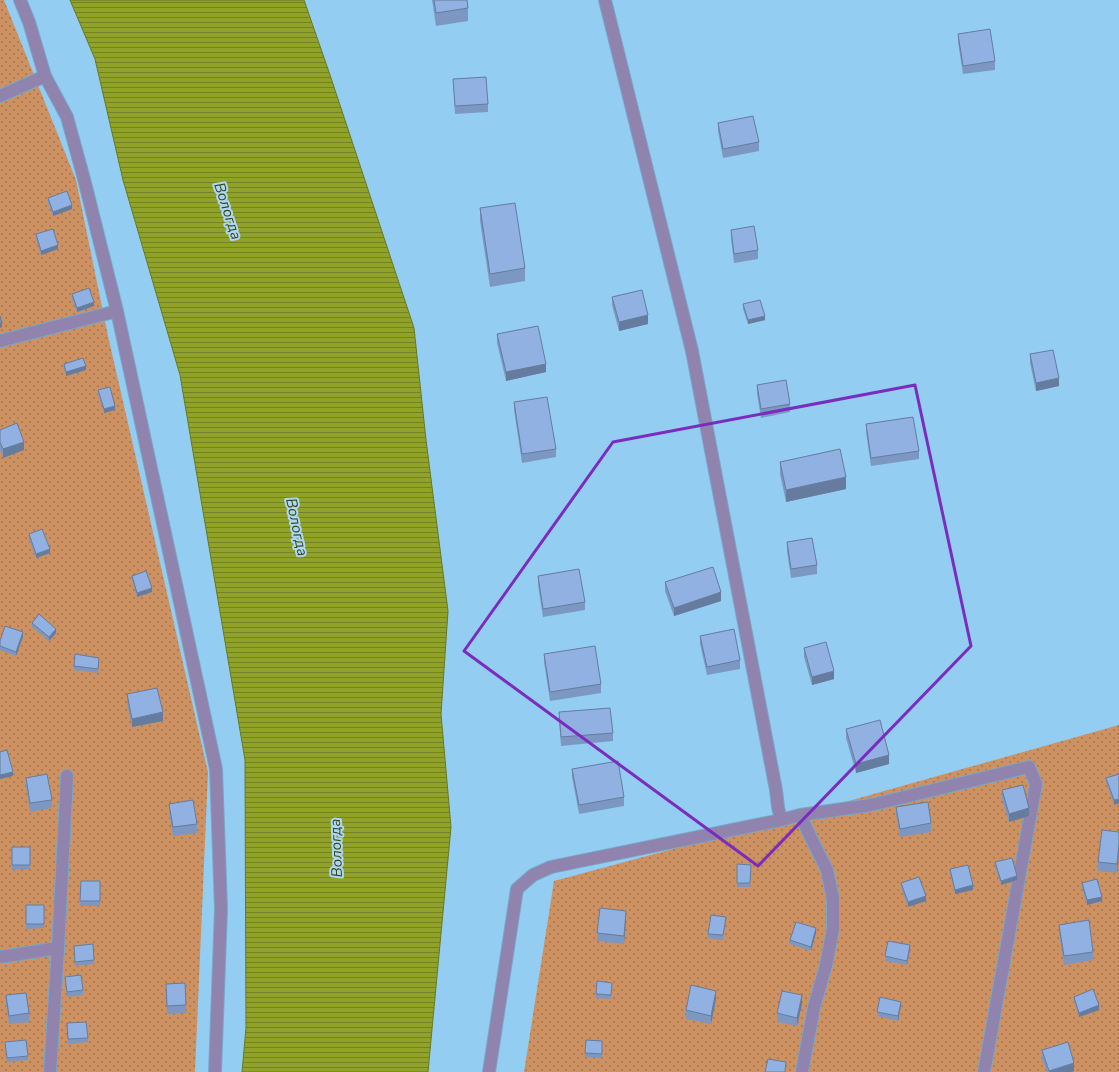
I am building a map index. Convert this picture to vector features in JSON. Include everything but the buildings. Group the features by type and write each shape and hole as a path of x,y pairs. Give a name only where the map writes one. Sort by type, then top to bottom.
{"street":[{"path":"20,0 29,22 44,76 67,116 84,179 117,311 216,769 221,909 215,1072"},
{"path":"606,0 692,351 781,820"},
{"path":"0,96 44,76"},
{"path":"0,341 117,311"},
{"path":"489,1072 518,889 533,875 551,867 800,815 871,805 1029,767 1036,784 984,1072"},
{"path":"50,1072 58,948 66,776"},
{"path":"800,815 827,870 833,899 832,929 826,965 814,1007 802,1072"},
{"path":"0,957 58,948"}],"highlighted area":[{"path":"915,385 971,646 758,866 464,651 613,442"}],"shaded area":[{"path":"0,0 4,0 76,180 108,336 208,772 195,1072 0,1072"},
{"path":"1119,725 1119,1072 524,1072 554,881 781,820"}],"water":[{"name":"Вологда","path":"70,0 304,0 330,75 414,328 426,440 448,611 441,714 451,827 428,1072 242,1072 246,1028 245,760 180,375 123,180 95,59"}]}
